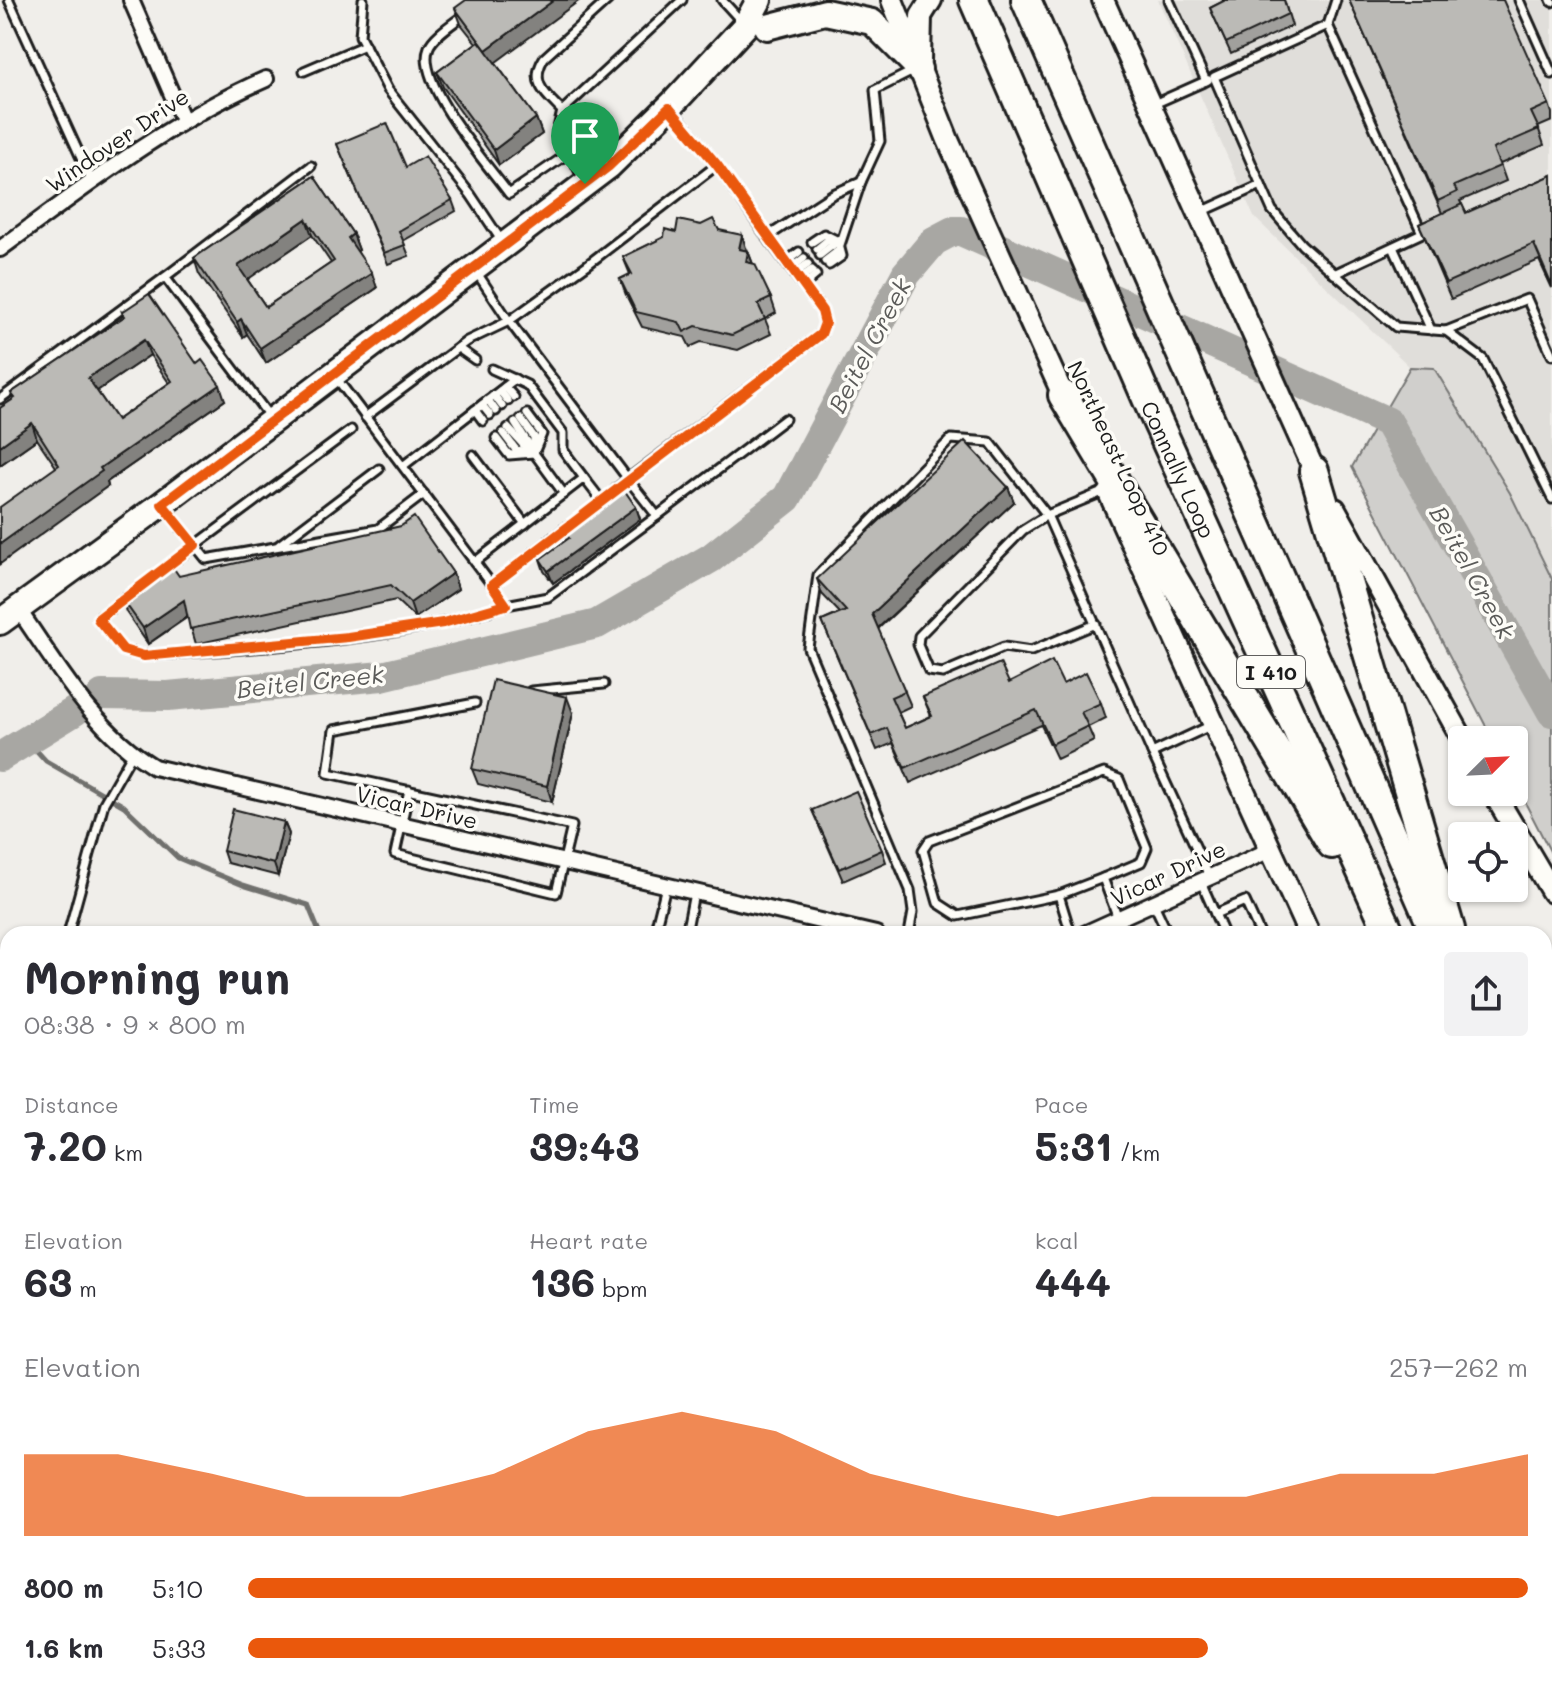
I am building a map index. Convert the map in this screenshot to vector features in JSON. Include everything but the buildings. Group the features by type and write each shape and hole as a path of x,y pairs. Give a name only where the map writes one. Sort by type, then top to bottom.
{"highway":[{"name":"Connally Loop","path":"974,0 1152,410 1384,926"},
{"name":"I 410","path":"1030,10 1432,926"},
{"path":"1063,395 1383,926"},
{"path":"1314,471 1450,926"}],"main road":[{"path":"9,615 162,504 585,184 669,108 756,11 817,0"},
{"name":"Northeast Loop 410","path":"892,0 948,140 1305,926"},
{"path":"919,69 921,16 931,0"},
{"path":"1103,0 1314,471 1455,726"},
{"path":"756,11 825,12 872,22 919,69"},
{"path":"1501,806 1552,892"}],"street":[{"path":"131,0 183,120"},
{"name":"Windover Drive","path":"0,249 183,120 266,79"},
{"name":"Vicar Drive","path":"9,615 94,717 132,754 154,767 840,926"},
{"name":"Vicar Drive","path":"1113,926 1270,850"}],"lane":[{"path":"9,0 92,182"},
{"path":"363,0 360,36 388,90 471,195 504,245"},
{"path":"562,111 538,87 537,70 544,58 608,0"},
{"path":"585,184 558,128 562,111 682,0"},
{"path":"722,0 756,11"},
{"path":"1169,0 1272,210 1302,245 1396,327 1446,331 1527,299 1552,355"},
{"path":"1336,0 1328,25 1422,233"},
{"path":"1519,0 1552,74"},
{"path":"471,9 430,44 425,60 435,91 509,194 569,153"},
{"path":"1149,106 1328,25"},
{"path":"304,71 365,45"},
{"path":"821,254 838,241 880,141 875,90 919,69"},
{"path":"589,510 821,334 825,323 822,311 717,165 669,108"},
{"path":"365,417 458,348 509,321 717,165"},
{"path":"0,399 311,166"},
{"path":"767,237 833,194 861,182"},
{"path":"1197,214 1261,185"},
{"path":"1334,274 1436,227"},
{"path":"824,234 838,241 842,256 821,254 824,234"},
{"path":"1393,247 1431,330"},
{"path":"795,273 808,264 795,273"},
{"path":"474,268 509,321 657,516"},
{"path":"165,277 272,421"},
{"path":"1446,331 1483,359 1552,499"},
{"path":"458,348 475,360"},
{"path":"492,369 527,385 563,433 563,450 601,500"},
{"path":"334,374 506,605"},
{"path":"403,466 515,379"},
{"path":"491,398 499,409"},
{"path":"491,398 499,409"},
{"path":"491,398 499,409"},
{"path":"134,592 98,619 123,650 133,655 348,637 443,623 548,597 785,419"},
{"path":"512,426 564,494"},
{"path":"512,426 542,434 534,453"},
{"path":"512,426 516,450 534,453"},
{"path":"452,428 460,438"},
{"path":"158,573 351,430"},
{"path":"910,926 913,912 910,890 808,648 818,575 951,439 990,442 1047,515 1152,753 1205,880 1220,926"},
{"path":"473,455 525,524"},
{"path":"279,546 379,469"},
{"path":"475,562 584,478"},
{"path":"1096,624 1031,651 1004,647 943,673 929,671 918,645 919,636 1023,530 1047,515 1107,490"},
{"path":"162,504 206,559 378,529 424,494"},
{"path":"492,585 577,519"},
{"path":"522,692 604,684"},
{"path":"409,790 395,854 556,893 572,826 409,790 328,773 334,730 475,703"},
{"path":"1152,753 1214,724"},
{"path":"70,926 104,803 132,754"},
{"path":"1104,773 1119,779 1147,848 1141,862 1103,878 1059,895 958,916 938,903 923,850 929,841 1104,773"},
{"path":"1103,878 1113,926"},
{"path":"656,926 666,886"},
{"path":"688,926 694,893"},
{"path":"1059,895 1069,926"},
{"path":"1215,914 1245,901 1256,926"},
{"path":"1154,904 1164,926"}],"shaded area":[{"path":"1158,0 1552,0 1552,579 1510,493 1434,368 1410,367 1254,217"},
{"path":"1410,367 1434,368 1510,493 1552,579 1552,855 1527,806 1528,726 1486,726 1352,467"}],"waterway":[{"name":"Beitel Creek","path":"102,695 168,696 382,676 597,624 711,558 787,498 906,274 934,241 953,231 961,231 1388,422 1552,712"},
{"name":"Beitel Creek","path":"0,757 75,711"},
{"path":"26,739 46,761 124,806 178,858 243,885 308,905 317,926"}],"route":[{"path":"669,108 717,165 822,311 825,323 821,334 492,585 506,605 443,623 348,637 176,654 133,655 112,639 98,619 195,545 162,504 585,184 609,166 669,108"}]}
